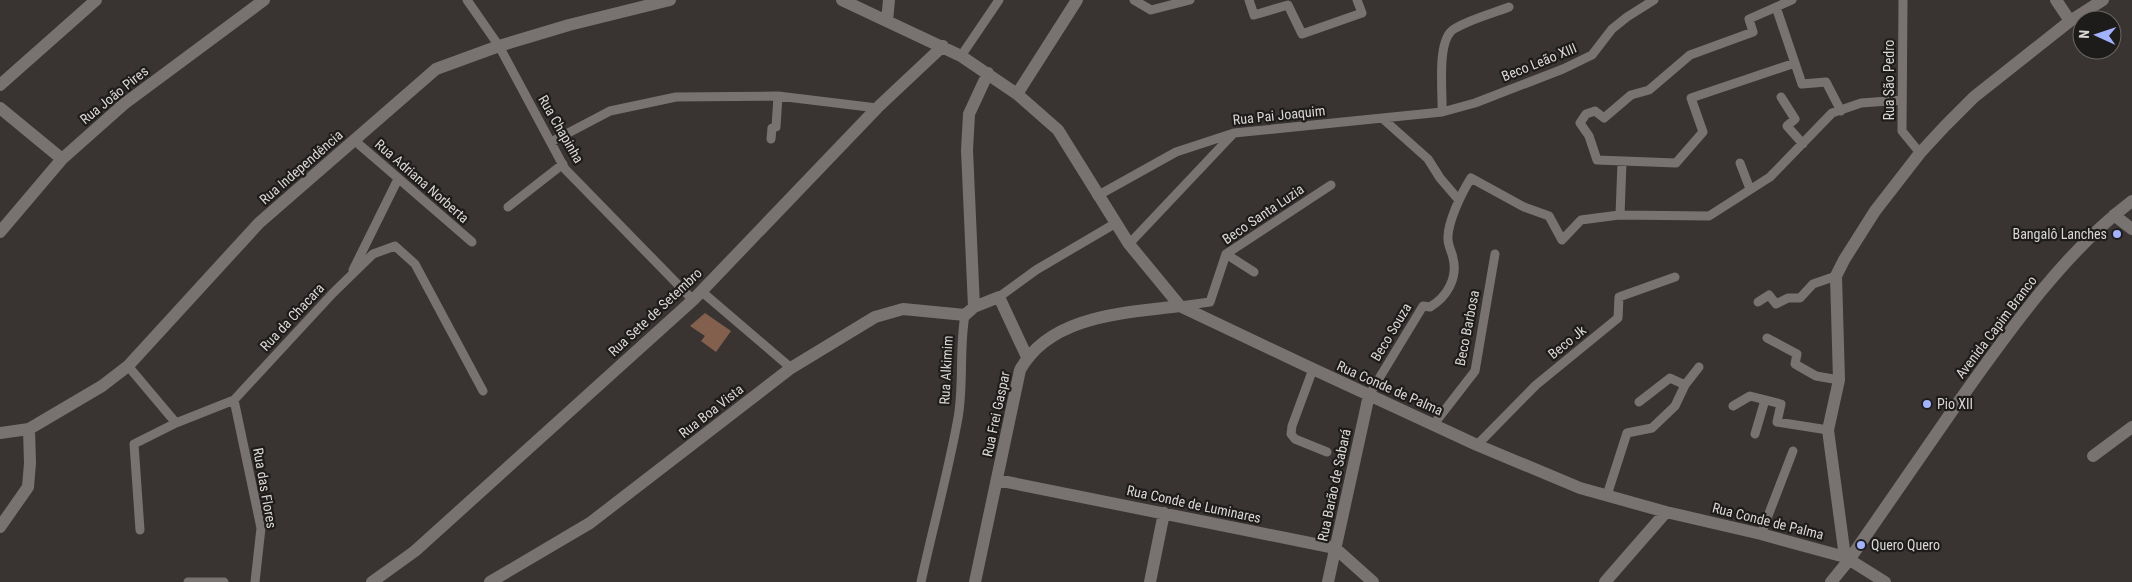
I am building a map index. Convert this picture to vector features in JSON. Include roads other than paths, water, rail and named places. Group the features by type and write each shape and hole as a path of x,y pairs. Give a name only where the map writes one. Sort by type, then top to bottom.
{"street":[{"path":"0,85 96,0"},
{"name":"Rua João Pires","path":"0,232 62,159 124,104 264,0"},
{"name":"Rua Independência","path":"0,433 29,429 102,386 128,366 260,223 436,69 499,46 569,24 670,0"},
{"path":"842,0 943,46 988,73 1017,94 1077,0"},
{"path":"887,21 889,0"},
{"path":"2056,0 2070,21"},
{"path":"1847,558 1828,430 1839,380 1836,276 1875,211 1920,153 1974,97 2070,21 2103,0"},
{"name":"Rua Sete de Setembro","path":"372,582 415,551 697,296 877,108 943,46"},
{"name":"Rua Alkimim","path":"970,311 967,150 969,114 988,73"},
{"name":"Rua Conde de Palma","path":"1017,94 1058,130 1097,196 1129,244 1180,306 1313,370 1580,488 1847,558 1885,582"},
{"path":"0,108 62,159"},
{"name":"Avenida Capim Branco","path":"1831,582 1991,356 2051,279 2114,215 2132,201"},
{"path":"2114,215 2132,229"},
{"path":"970,311 999,296 1027,357 1058,333 1102,316 1180,306"},
{"name":"Rua Boa Vista","path":"490,582 606,511 791,368 875,317 903,309 970,311"},
{"name":"Rua Frei Gaspar","path":"976,582 1020,370 1027,357"},
{"name":"Rua Barão de Sabará","path":"1328,582 1369,395"},
{"path":"2093,456 2132,427"},
{"path":"0,526 28,487 30,462 29,429"},
{"name":"Rua Conde de Luminares","path":"997,480 1335,548"},
{"path":"1605,582 1666,512"},
{"path":"1150,582 1164,513"},
{"path":"1335,548 1373,582"}],"lane":[{"name":"Rua Chapinha","path":"467,0 499,46 563,164 697,296 791,368"},
{"path":"961,56 998,0"},
{"path":"1134,0 1150,10 1190,0"},
{"path":"1249,0 1254,14 1288,5 1302,34 1362,13 1357,0"},
{"name":"Beco Leão XIII","path":"1475,103 1563,69 1592,55 1612,29 1654,0"},
{"path":"1792,0 1749,19 1753,32 1690,55 1649,90 1631,95 1604,118 1595,111 1586,114 1580,123 1589,136 1597,160 1676,162 1703,132 1691,98 1795,63"},
{"name":"Rua São Pedro","path":"1903,0 1902,131 1920,153"},
{"path":"1442,112 1441,69 1446,38 1453,29 1509,7"},
{"path":"1776,7 1802,84 1826,82 1841,111"},
{"path":"771,139 772,128 776,128 778,96"},
{"path":"551,142 610,111 676,97 778,96 877,108"},
{"path":"1781,97 1795,119 1787,126 1803,144"},
{"path":"1382,118 1428,159 1440,178 1458,199 1471,178 1524,207 1549,216 1562,240 1582,220 1620,215 1709,216 1770,177 1832,113 1861,103 1902,100"},
{"name":"Rua Pai Joaquim","path":"1097,196 1176,152 1234,132 1442,112 1475,103"},
{"path":"1129,244 1234,132"},
{"name":"Rua Adriana Norberta","path":"354,140 472,242"},
{"path":"1620,215 1622,162"},
{"path":"1740,163 1750,189"},
{"path":"508,207 563,164"},
{"path":"349,276 398,179"},
{"name":"Beco Santa Luzia","path":"1180,306 1210,302 1226,254 1331,185"},
{"name":"Beco Souza","path":"1369,395 1423,306 1430,307 1438,302 1450,288 1454,277 1454,260 1448,238 1458,199"},
{"path":"999,296 1036,270 1116,223"},
{"name":"Rua da Chacara","path":"140,530 134,444 176,423 234,400 349,276 373,254 395,246 414,264 483,391"},
{"path":"1226,254 1254,272"},
{"name":"Beco Barbosa","path":"1434,424 1475,371 1495,254"},
{"path":"1758,302 1769,295 1776,304 1788,298 1800,298 1813,284 1836,276"},
{"name":"Beco Jk","path":"1477,444 1536,385 1618,318 1619,297 1675,277"},
{"name":"Rua Alkimim","path":"922,582 958,417 962,373 961,338 970,311"},
{"path":"1767,338 1798,354 1794,364 1816,376 1839,380"},
{"path":"128,366 176,423"},
{"path":"1607,495 1628,433 1652,428 1675,406 1685,384 1699,367"},
{"path":"1313,370 1292,426 1291,434 1295,439 1327,452"},
{"path":"1639,402 1670,378 1685,384"},
{"path":"1733,406 1750,396 1781,404 1777,422 1828,430"},
{"name":"Rua das Flores","path":"234,400 261,528 255,582"},
{"path":"1755,434 1765,400"},
{"path":"1761,534 1793,452"},
{"path":"188,582 224,582"}],"place":[{"name":"Bangalô Lanches","path":"2117,234"},
{"name":"Pio XII","path":"1927,404"},
{"name":"Quero Quero","path":"1861,545"}]}
